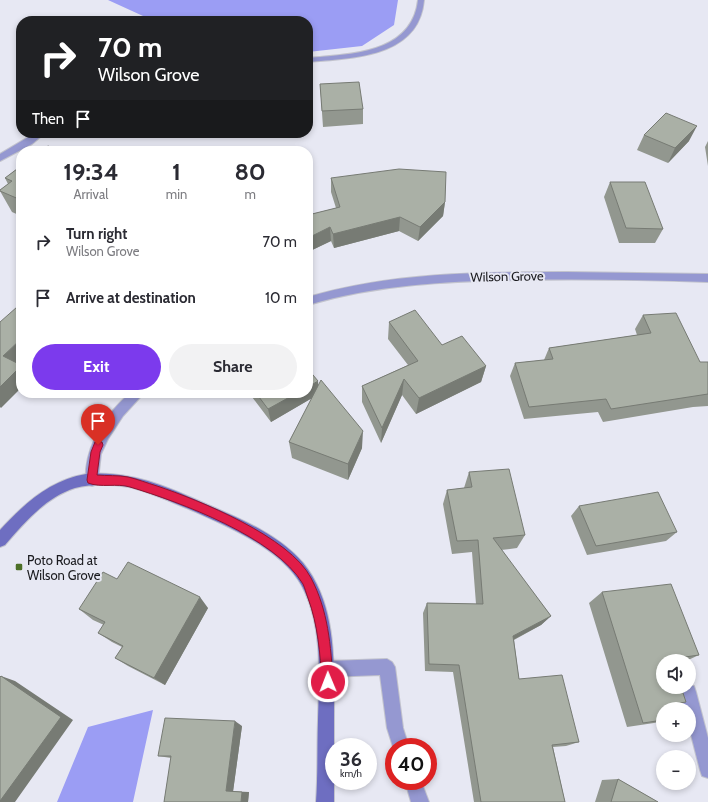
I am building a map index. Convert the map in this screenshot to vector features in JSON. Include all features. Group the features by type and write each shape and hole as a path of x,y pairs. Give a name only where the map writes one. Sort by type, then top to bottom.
{"street":[{"path":"313,59 356,55 380,50 396,41 416,22 421,0"},
{"path":"23,146 34,138"},
{"path":"0,158 16,150"},
{"name":"Wilson Grove","path":"313,300 349,289 392,282 431,278 609,275 708,278"},
{"path":"92,480 98,445 117,415 133,398"},
{"path":"0,540 36,503 56,490 74,483 92,480 128,481 147,487 217,515 252,533 274,547 293,564 307,580 320,614 328,669 325,802"},
{"path":"328,669 387,667 395,728 398,738"},
{"path":"689,694 708,770"},
{"path":"416,790 420,802"}],"shaded area":[{"path":"108,0 398,0 394,25 362,46 313,51 313,16 143,16"},
{"path":"153,710 133,802 57,802 88,727"}],"building":[{"path":"359,82 363,109 322,111 320,84"},
{"path":"666,113 697,126 675,148 644,135"},
{"path":"399,169 446,172 445,202 420,227 400,217 333,234 330,227 313,236 313,214 340,207 331,178"},
{"path":"16,170 16,198 0,191 12,181 5,178"},
{"path":"610,182 645,182 663,229 626,228"},
{"path":"16,308 16,344 3,356 16,362 16,371 0,387 0,322"},
{"path":"415,310 442,345 462,336 486,366 419,398 404,379 382,428 362,386 418,361 389,322"},
{"path":"676,313 700,362 708,362 708,394 611,409 606,399 529,407 515,363 553,359 549,348 651,333 643,315"},
{"path":"313,375 318,381 313,384"},
{"path":"321,380 363,431 348,464 289,442"},
{"path":"260,398 288,398 268,409"},
{"path":"509,469 525,535 493,538 551,616 513,636 519,679 562,675 579,742 552,745 565,802 481,802 459,665 429,664 427,603 483,604 478,540 457,541 447,490 472,487 469,472"},
{"path":"658,492 677,532 596,546 579,506"},
{"path":"128,562 200,597 154,678 115,658 123,646 98,633 105,622 79,609 103,572 117,579"},
{"path":"671,584 699,655 656,654 656,694 683,694 686,702 656,702 656,721 643,723 602,592"},
{"path":"1,676 61,717 0,801 0,677"},
{"path":"165,718 235,721 226,791 242,792 241,802 164,802 171,756 158,756"},
{"path":"618,779 658,802 611,802"}],"place":[{"name":"Poto Road at Wilson Grove","path":"19,567"}],"route":[{"path":"98,445 92,480 106,479 128,481 177,498 217,515 252,533 274,547 293,564 307,580 320,614 326,646 328,682"}]}
